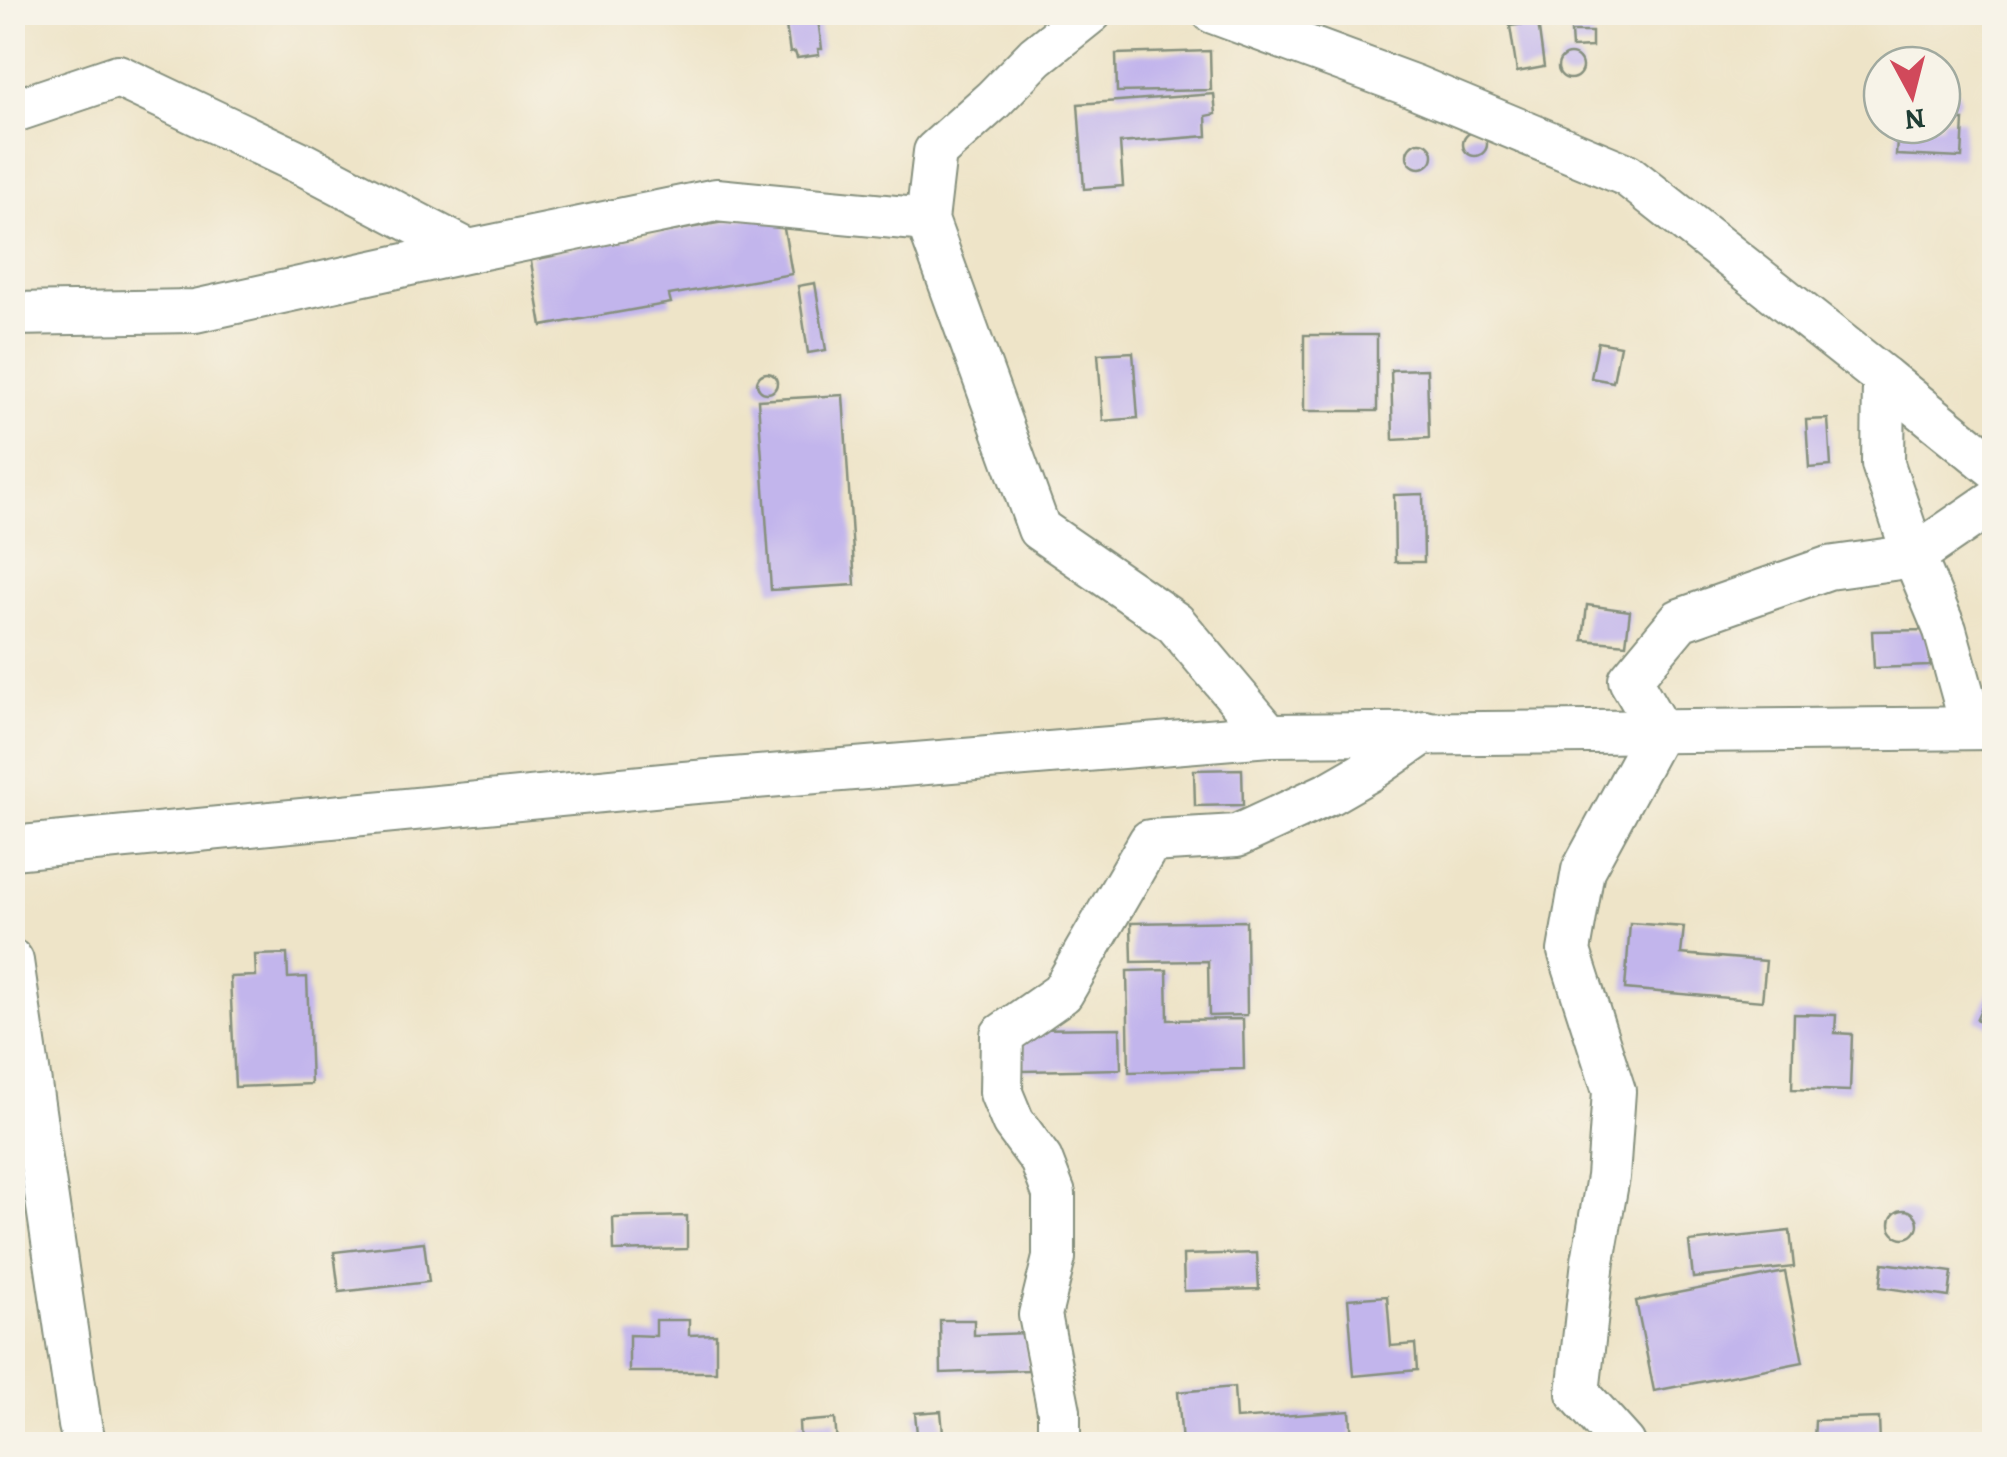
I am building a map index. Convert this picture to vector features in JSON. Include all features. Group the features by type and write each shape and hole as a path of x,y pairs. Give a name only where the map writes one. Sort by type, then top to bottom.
{"street":[{"path":"1091,12 1036,56 935,152 927,220 1038,529 1175,622 1330,793"},
{"path":"1213,12 1413,86 1627,175 1994,467"},
{"path":"12,104 20,109 118,76 302,164 470,251"},
{"path":"12,314 194,312 716,200 927,220"},
{"path":"12,848 684,783 1278,734 1983,727 1914,556 1883,464 1884,378"},
{"path":"1659,730 1630,680 1680,620 1828,568 1914,556 1994,502"},
{"path":"1624,1444 1578,1393 1593,1260 1608,1177 1614,1091 1570,951 1583,870 1659,730"},
{"path":"1059,1444 1059,1411 1040,1316 1054,1258 1054,1194 1041,1160 1013,1122 1002,1093 1002,1035 1062,993 1150,840 1236,836 1330,793 1425,732"},
{"path":"12,960 85,1444"}],"building":[{"path":"784,12 817,12 822,49 818,49 819,55 797,58 795,52 790,53"},
{"path":"1538,22 1544,67 1517,72 1510,26"},
{"path":"1571,32 1592,32 1592,47 1572,48"},
{"path":"1210,51 1211,90 1117,92 1116,54"},
{"path":"1570,55 1582,67 1570,79 1558,67"},
{"path":"1214,94 1216,114 1206,116 1207,136 1120,143 1123,186 1084,189 1078,104"},
{"path":"1964,120 1962,158 1896,155 1897,145 1962,145"},
{"path":"1475,132 1484,135 1484,153 1475,156 1466,153 1463,144 1466,135"},
{"path":"1420,142 1429,146 1433,155 1429,164 1420,168 1411,164 1407,155 1411,146"},
{"path":"781,212 792,274 669,295 671,303 542,326 530,256"},
{"path":"815,283 826,350 808,353 798,286"},
{"path":"1304,335 1377,335 1377,411 1304,411"},
{"path":"1598,342 1620,346 1613,382 1591,378"},
{"path":"1133,352 1138,418 1103,421 1098,354"},
{"path":"1427,369 1429,438 1393,440 1391,370"},
{"path":"767,373 777,383 767,393 757,383"},
{"path":"843,395 855,585 771,590 758,400"},
{"path":"1828,419 1831,466 1809,468 1806,420"},
{"path":"1423,494 1424,562 1395,562 1394,495"},
{"path":"1587,605 1630,611 1626,644 1583,640"},
{"path":"1929,630 1930,666 1874,668 1872,631"},
{"path":"1242,769 1243,805 1195,806 1194,770"},
{"path":"1246,921 1247,1015 1209,1016 1208,961 1132,962 1131,923"},
{"path":"1630,923 1684,927 1681,954 1766,961 1762,1001 1625,989"},
{"path":"287,954 288,978 307,977 311,1084 235,1087 230,977 256,976 255,955"},
{"path":"1167,970 1168,1020 1243,1019 1244,1069 1129,1072 1127,971"},
{"path":"1994,980 1994,1028 1976,1020"},
{"path":"1794,1014 1836,1015 1835,1033 1852,1034 1850,1091 1792,1089"},
{"path":"1120,1028 1121,1069 1023,1071 1022,1029"},
{"path":"1904,1210 1914,1214 1918,1224 1914,1234 1904,1238 1894,1234 1890,1224 1894,1214"},
{"path":"687,1216 687,1249 614,1251 613,1218"},
{"path":"1790,1231 1794,1267 1693,1278 1689,1242"},
{"path":"424,1242 429,1282 339,1292 334,1252"},
{"path":"1257,1253 1259,1289 1184,1291 1183,1255"},
{"path":"1883,1263 1952,1272 1949,1297 1880,1287"},
{"path":"1785,1272 1803,1362 1654,1391 1636,1301"},
{"path":"1387,1296 1391,1346 1415,1344 1417,1370 1354,1376 1348,1299"},
{"path":"656,1320 689,1320 689,1335 716,1334 716,1372 629,1372 629,1335 656,1336"},
{"path":"940,1320 974,1320 974,1335 1028,1333 1028,1370 941,1373"},
{"path":"1234,1387 1236,1419 1350,1411 1352,1440 1182,1444 1178,1392"},
{"path":"941,1411 944,1444 918,1444 915,1413"},
{"path":"1879,1418 1880,1444 1814,1444 1815,1420"},
{"path":"835,1419 837,1444 800,1444 799,1422"}]}
